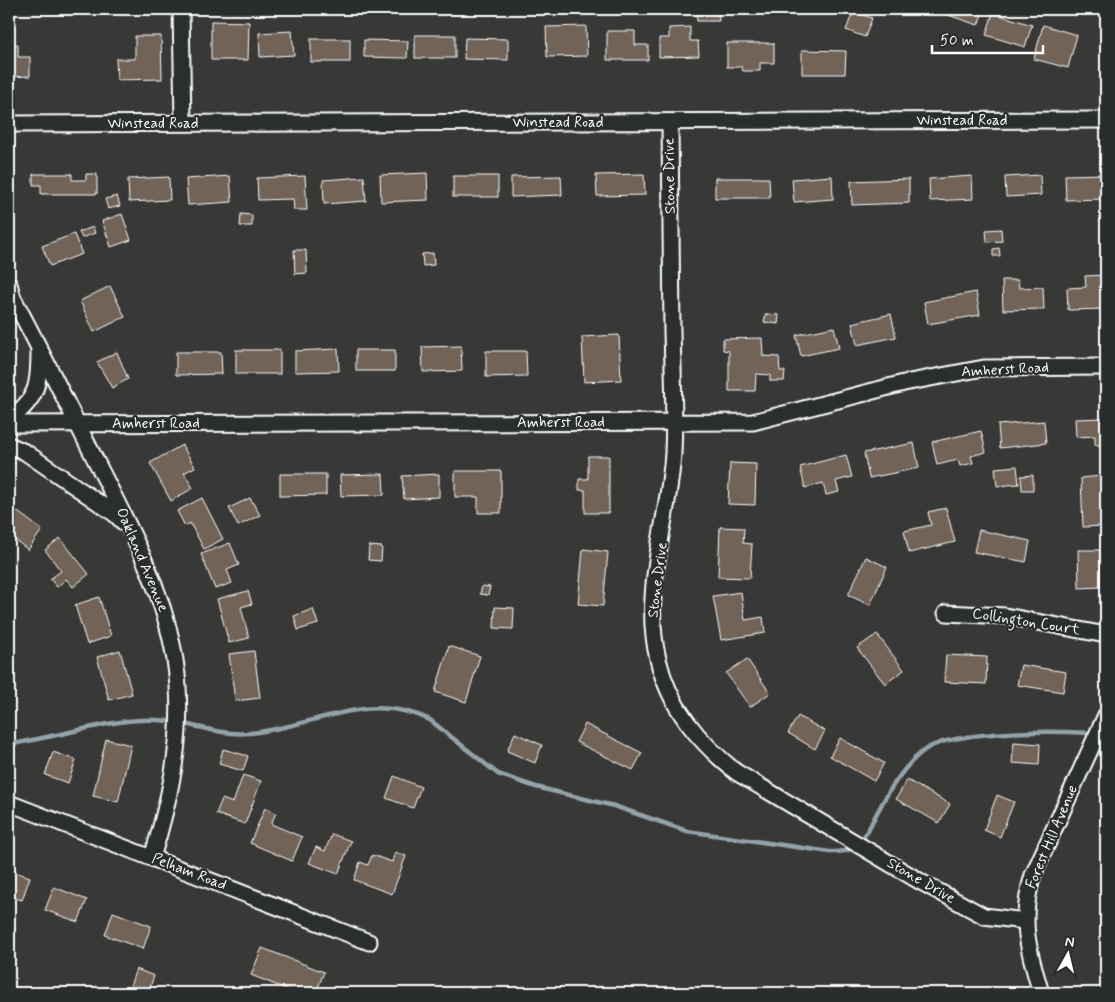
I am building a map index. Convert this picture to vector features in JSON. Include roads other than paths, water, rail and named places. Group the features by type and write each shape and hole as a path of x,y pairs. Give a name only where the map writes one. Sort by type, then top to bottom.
{"street":[{"path":"181,9 183,123"},
{"name":"Winstead Road","path":"9,124 1106,120"},
{"name":"Stone Drive","path":"670,123 673,454 666,520 652,596 652,630 658,660 668,691 679,712 713,754 736,772 921,882 984,916 1024,921"},
{"name":"Oakland Avenue","path":"9,284 128,527 164,612 173,644 178,686 179,730 165,815 152,858"},
{"path":"9,420 32,398 37,387 39,346"},
{"name":"Amherst Road","path":"9,424 753,422 904,383 984,368 1106,368"},
{"path":"9,445 25,452 93,498 115,514 128,527"},
{"name":"Collington Court","path":"946,613 1005,616 1106,635"},
{"name":"Forest Hill Avenue","path":"1040,993 1030,957 1024,921 1026,898 1033,875 1106,715"},
{"name":"Pelham Road","path":"9,803 369,942"}],"waterway":[{"path":"9,745 133,720 170,721 226,733 249,733 273,730 340,713 384,708 407,711 430,720 498,774 536,787 614,806 687,831 833,852 852,848 859,843 899,777 926,749 961,738 986,735 1041,732 1106,735"}]}
